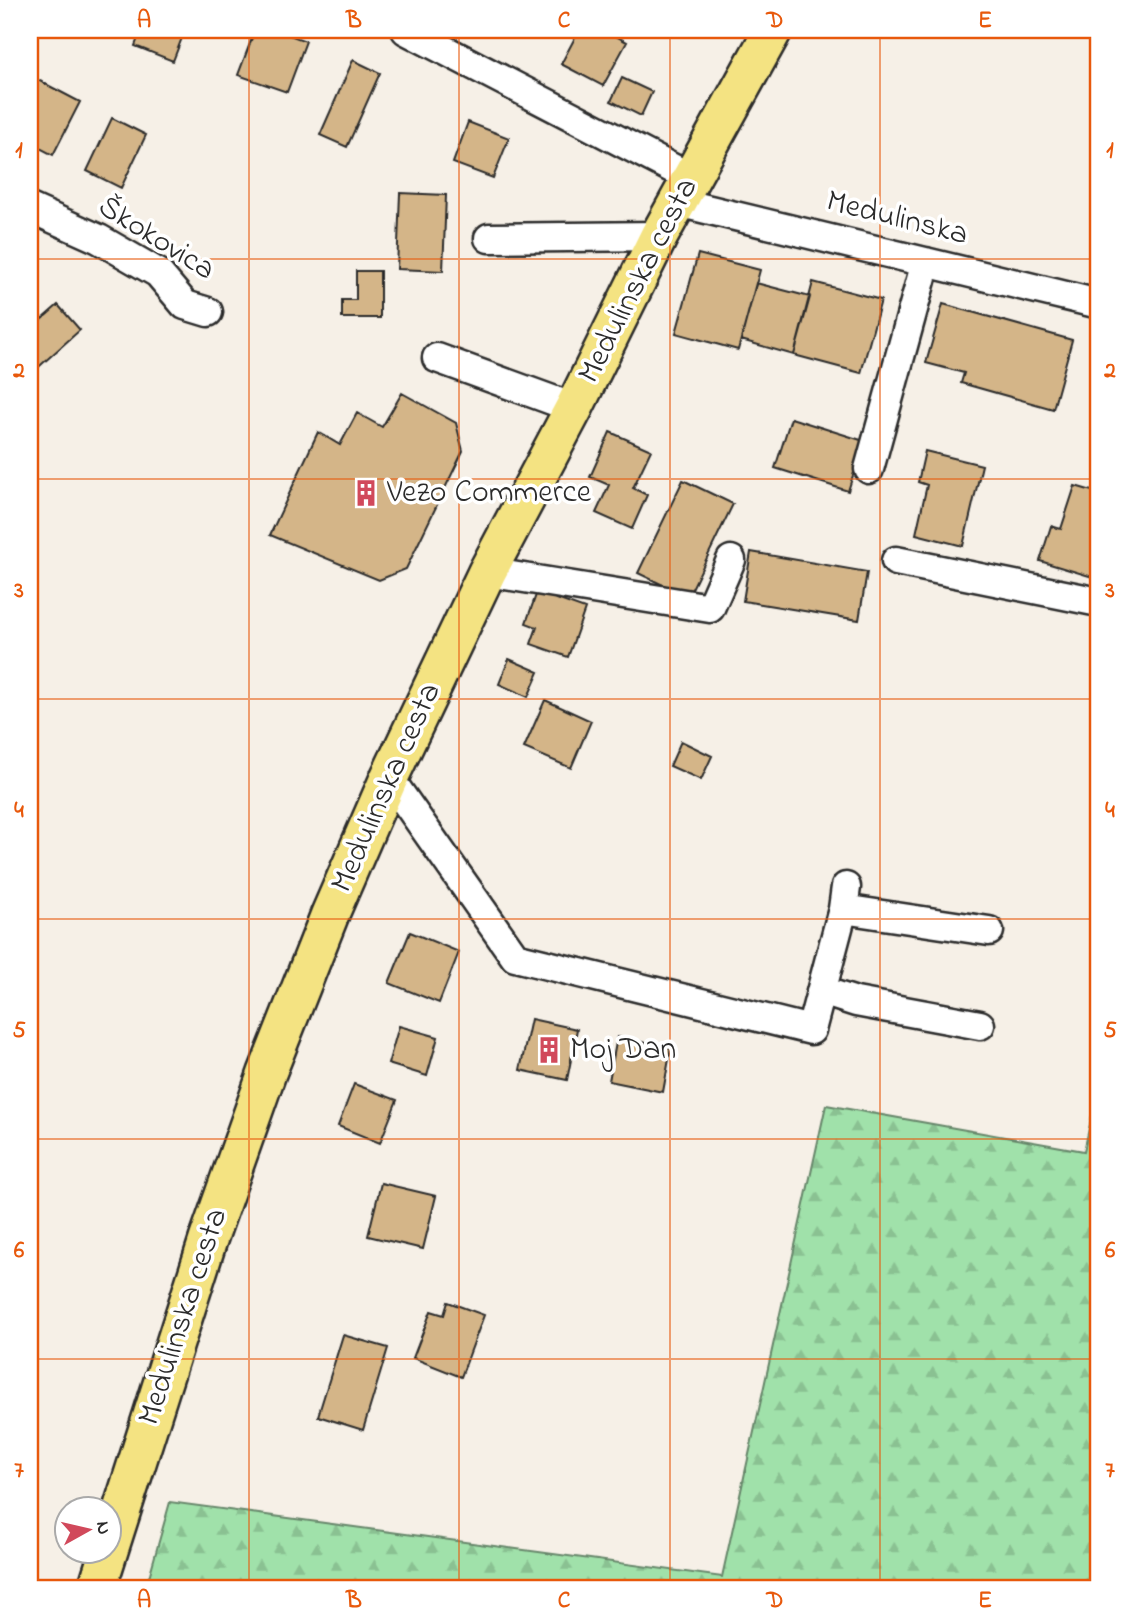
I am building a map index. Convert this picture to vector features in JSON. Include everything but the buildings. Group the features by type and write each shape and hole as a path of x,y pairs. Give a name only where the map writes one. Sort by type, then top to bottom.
{"main road":[{"name":"Medulinska cesta","path":"97,1588 208,1240 267,1073 388,778 487,572 574,408 659,236 773,30"}],"street":[{"name":"Medulinska","path":"406,30 436,36 684,190 926,262 1099,304"},
{"name":"Škokovica","path":"30,208 99,239 158,273 185,305 208,312"},
{"path":"489,238 659,236"},
{"path":"869,468 926,262"},
{"path":"437,358 574,408"},
{"path":"487,572 710,608 732,561"},
{"path":"897,561 1099,602"},
{"path":"388,778 515,957 811,1030 845,898 989,931"},
{"path":"822,991 856,1002 980,1026"}],"green space":[{"path":"1099,1084 1099,1588 146,1588 170,1502 722,1577 826,1105 1084,1151"}],"place":[{"name":"Vezo Commerce","path":"366,493"},
{"name":"Moj Dan","path":"549,1050"}]}
